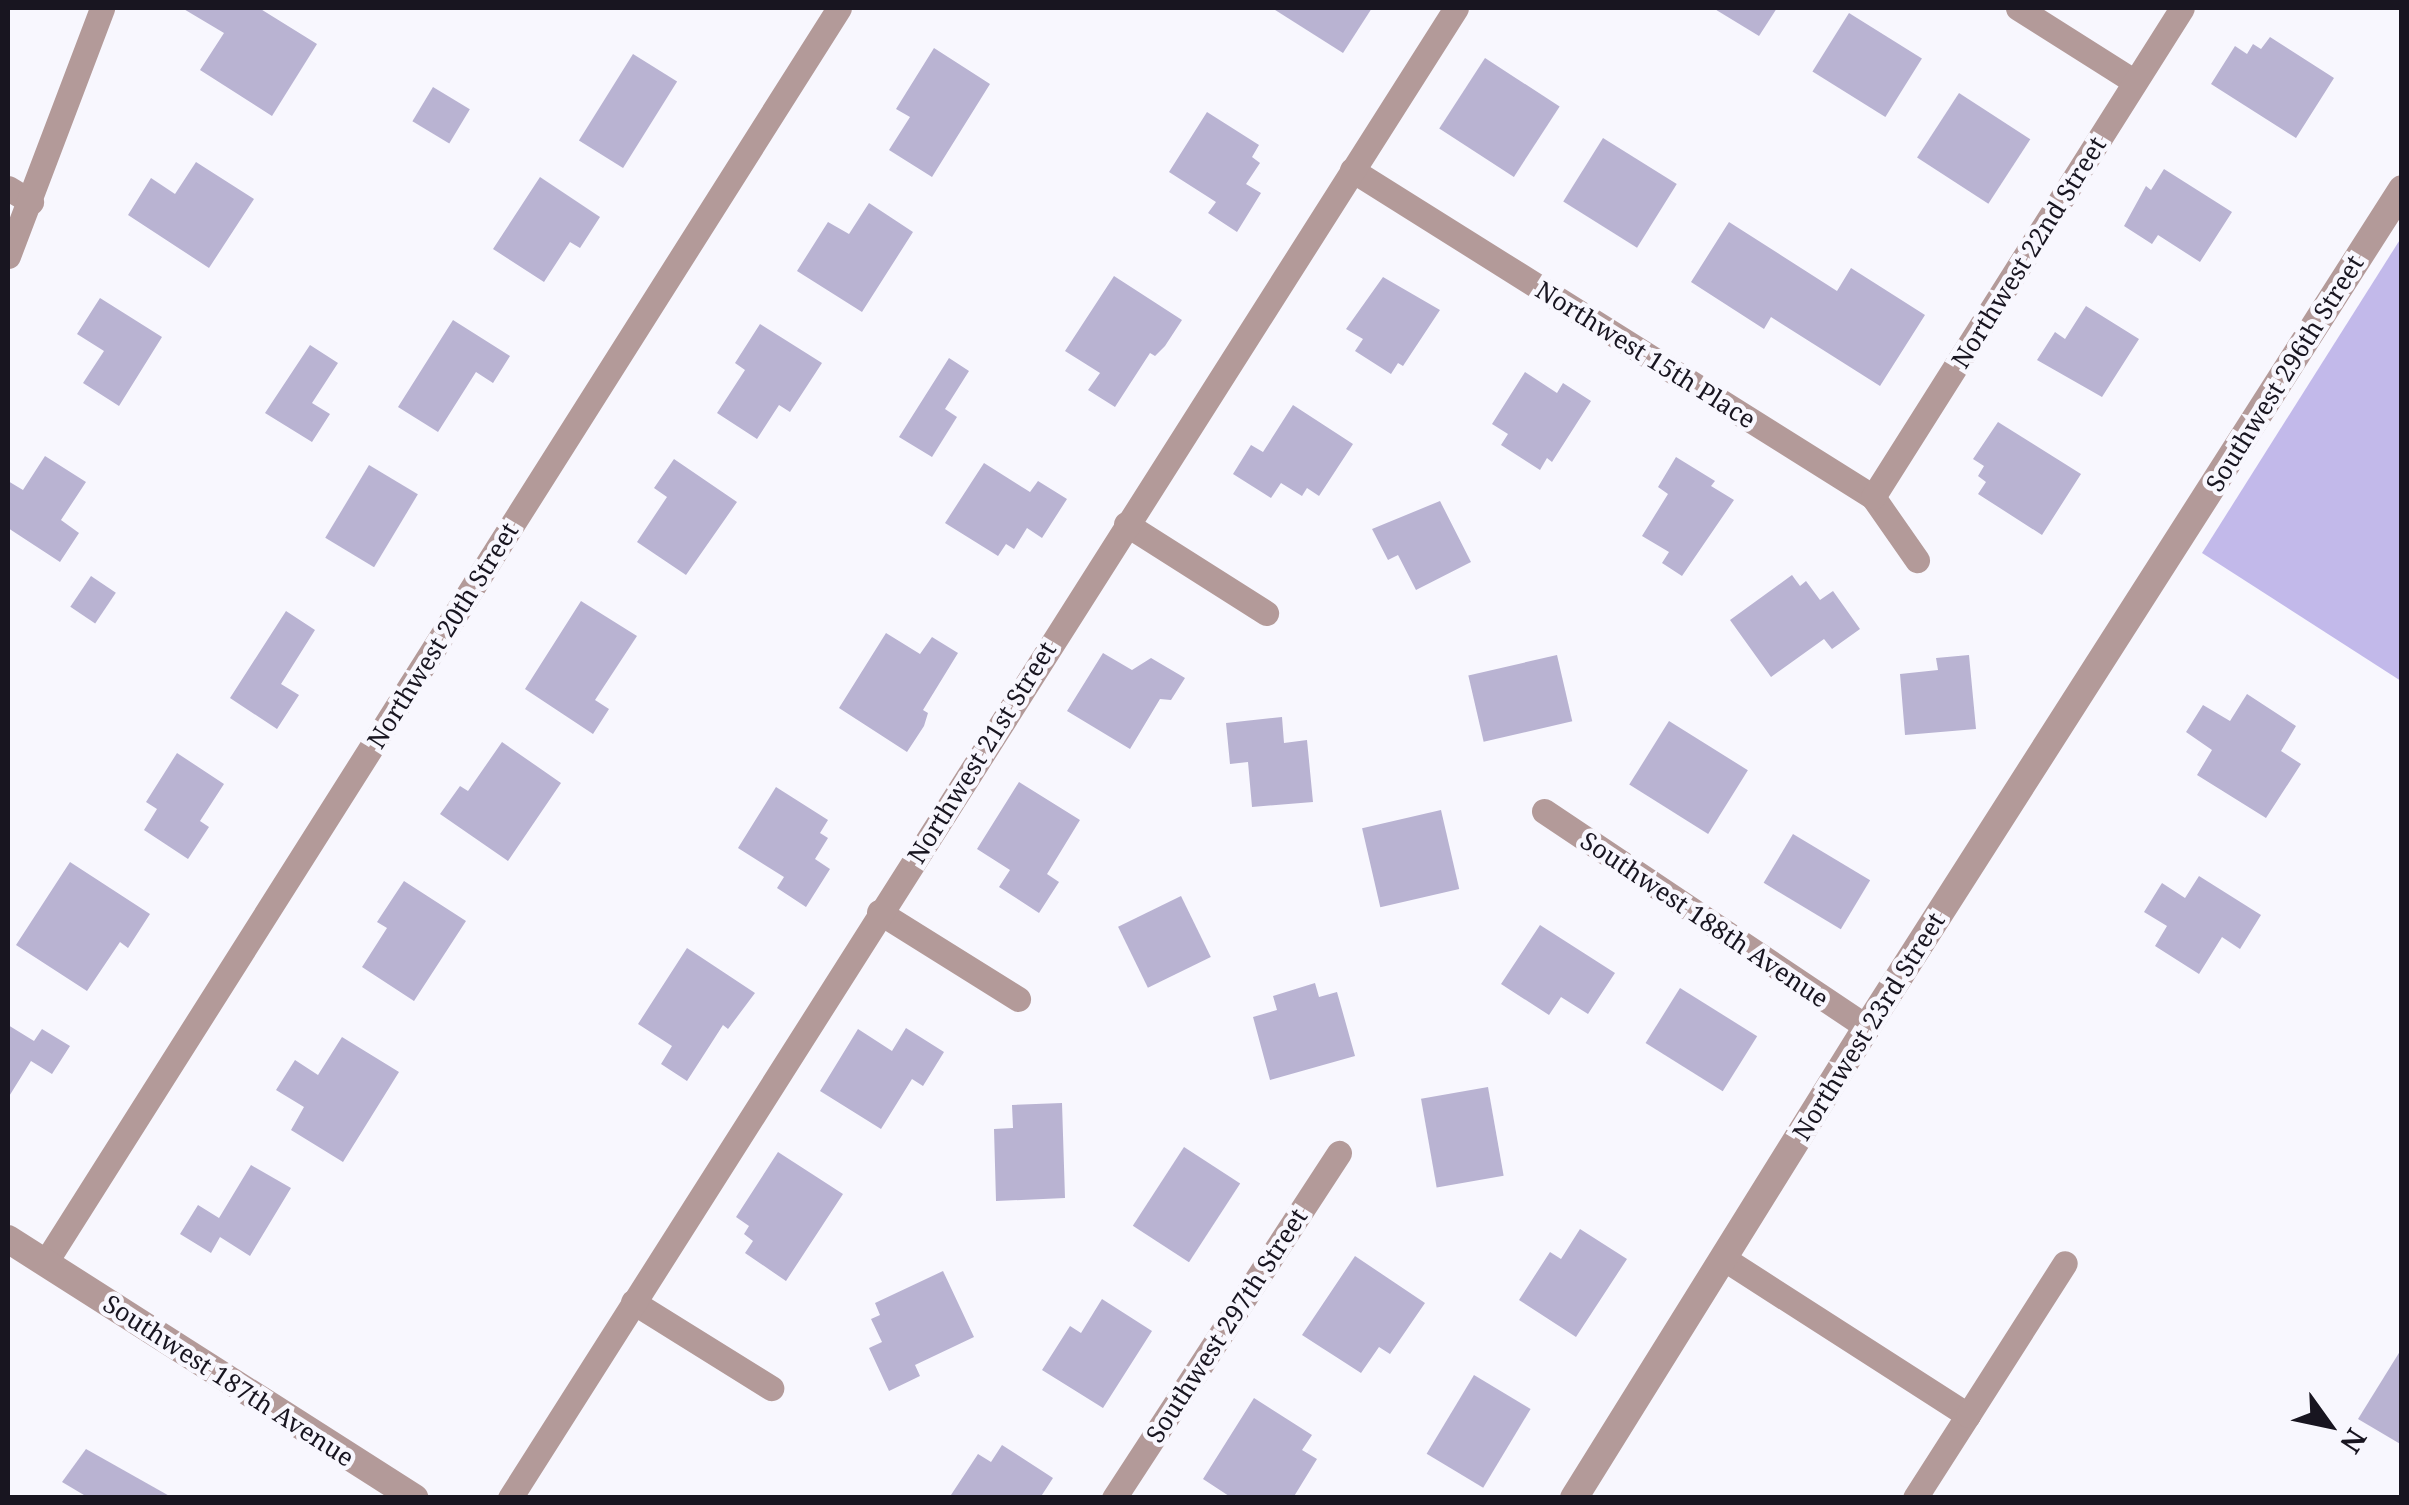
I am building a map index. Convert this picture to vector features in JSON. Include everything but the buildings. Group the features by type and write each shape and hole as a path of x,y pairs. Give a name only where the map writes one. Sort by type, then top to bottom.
{"street":[{"path":"8,256 102,8"},
{"name":"Northwest 20th Street","path":"45,1262 839,8"},
{"name":"Northwest 21st Street","path":"510,1498 1456,8"},
{"path":"2018,8 2135,82"},
{"name":"Northwest 22nd Street","path":"1874,497 2182,8"},
{"name":"Northwest 15th Place","path":"1352,170 1874,497 1917,560"},
{"path":"8,188 30,202"},
{"name":"Southwest 296th Street","path":"2167,558 2402,189"},
{"path":"1126,524 1266,614"},
{"name":"Northwest 23rd Street","path":"1574,1498 1867,1027 2167,558"},
{"name":"Southwest 188th Avenue","path":"1544,811 1867,1027"},
{"path":"879,912 1018,999"},
{"name":"Southwest 297th Street","path":"1114,1498 1339,1153"},
{"name":"Southwest 187th Avenue","path":"8,1238 414,1498"},
{"path":"1723,1258 1968,1415"},
{"path":"1915,1498 2065,1263"},
{"path":"634,1302 771,1388"}],"shaded area":[{"path":"2401,238 2401,681 2202,553"}]}
